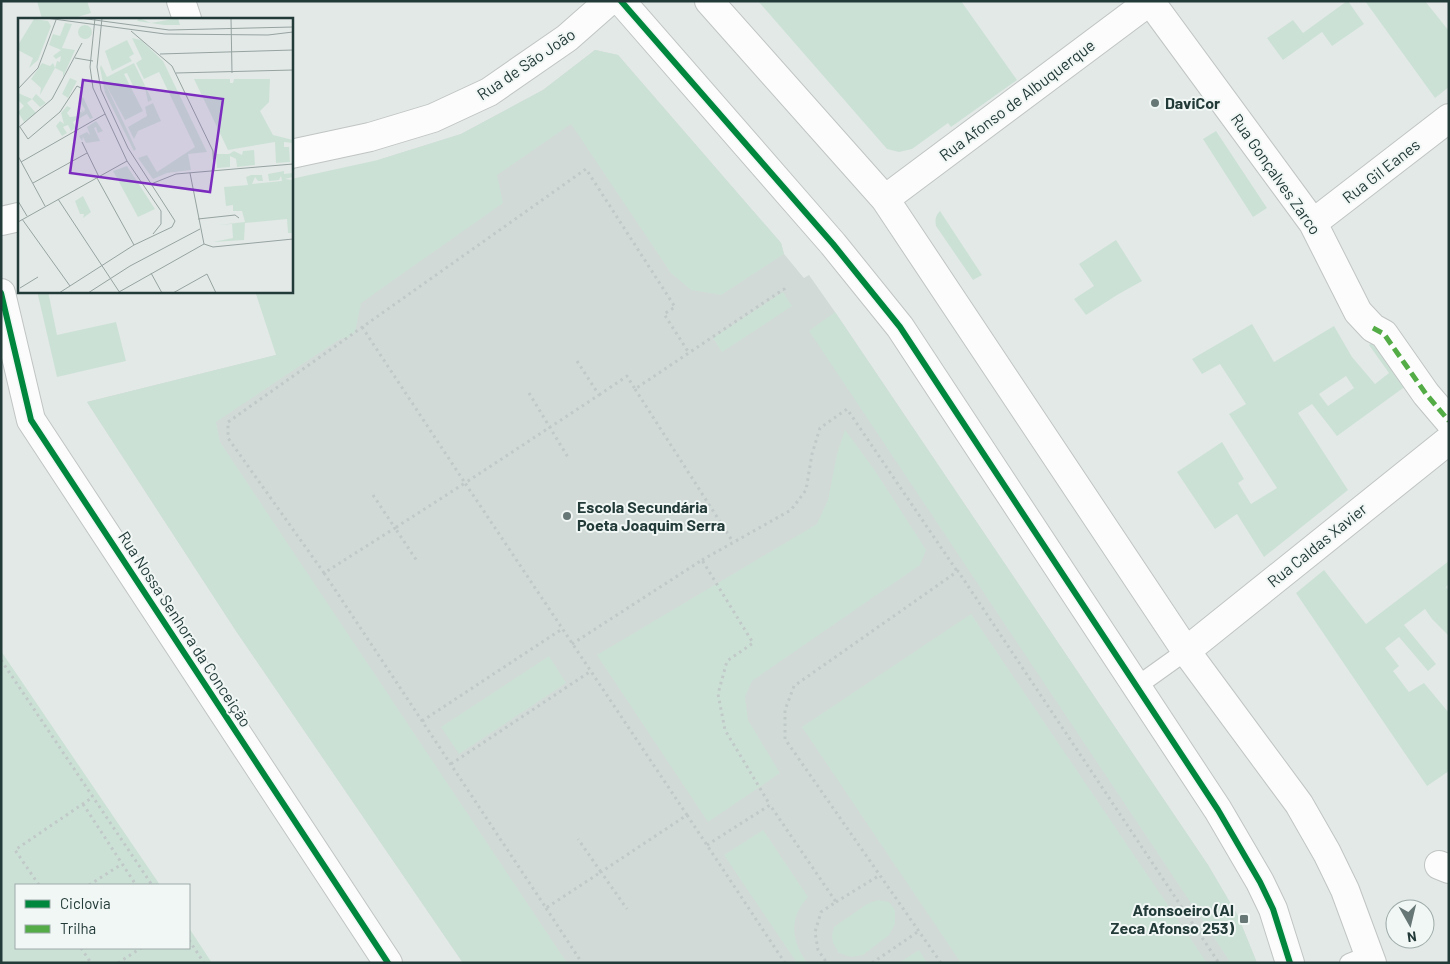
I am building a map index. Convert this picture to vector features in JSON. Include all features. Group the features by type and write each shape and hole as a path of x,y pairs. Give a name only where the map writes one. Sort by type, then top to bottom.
{"street":[{"path":"181,1 187,18"},
{"name":"Rua de São João","path":"292,154 370,136 434,118 490,92 567,38 609,1"},
{"path":"621,1 832,244 900,327 1218,810 1260,882 1272,909 1290,963"},
{"path":"709,1 885,199 1186,651 1299,804 1327,853 1345,890 1363,960"},
{"name":"Rua Afonso de Albuquerque","path":"885,199 1150,1"},
{"name":"Rua Gonçalves Zarco","path":"1150,1 1313,223 1358,312 1373,328 1384,334 1426,394 1449,421"},
{"name":"Rua Gil Eanes","path":"1313,223 1449,118"},
{"path":"1,221 18,216"},
{"name":"Rua Nossa Senhora da Conceição","path":"1,293 30,420 388,963"},
{"name":"Rua Caldas Xavier","path":"1186,651 1449,440"}],"lane":[{"path":"1137,686 1186,651"}],"path":[{"path":"582,963 324,573 228,438 228,422 586,169 675,307 664,314 689,352"},
{"path":"635,389 784,289 785,291"},
{"path":"362,328 785,963"},
{"path":"578,361 599,395"},
{"path":"324,573 627,376 733,542"},
{"path":"529,394 570,460"},
{"path":"572,644 702,560 791,510 806,490 812,454 820,428 847,409 958,571 1219,963"},
{"path":"373,495 417,561"},
{"path":"702,560 753,643 727,661 718,694 725,730 770,805 836,902"},
{"path":"941,963 785,739 785,710 794,686 958,571"},
{"path":"422,721 562,629"},
{"path":"1,660 151,884"},
{"path":"451,764 591,672"},
{"path":"38,884 15,850 93,797"},
{"path":"83,804 135,884"},
{"path":"707,846 770,805"},
{"path":"546,908 687,815"},
{"path":"578,839 627,909"},
{"path":"91,884 122,864"},
{"path":"827,963 818,950 815,932 821,912 880,875"},
{"path":"872,963 918,931"},
{"path":"190,942 204,963"},
{"path":"82,949 91,963"},
{"path":"118,963 139,949"}],"shaded area":[{"name":"Escola Secundária Poeta Joaquim Serra","path":"595,50 618,55 781,243 784,254 803,277 809,275 1208,865 1238,916 1257,963 463,963 236,631 87,402 276,355 378,160 461,134 543,90"}],"green space":[{"path":"37,1 87,1 91,13 74,18 42,18"},
{"path":"758,1 961,1 1017,80 951,127 948,123 912,149 899,152 887,149"},
{"path":"1347,1 1364,24 1332,46 1322,32 1283,60 1267,38 1293,20 1303,33"},
{"path":"1365,1 1425,1 1449,31 1449,87 1435,98"},
{"path":"595,50 618,55 781,243 784,254 721,295 691,290 671,273 571,124 497,175 503,203 361,303 355,332 348,338 340,339 216,422 220,442 567,963 463,963 236,631 87,402 276,355 255,292 292,292 292,179 378,160 461,134 543,90"},
{"path":"1216,131 1267,208 1253,217 1203,139"},
{"path":"940,211 982,275 973,280 936,226 936,218"},
{"path":"1116,240 1142,281 1086,315 1074,299 1094,286 1079,264"},
{"path":"37,292 48,292 57,335 116,322 126,361 57,377"},
{"path":"783,292 792,306 722,352 713,338"},
{"path":"835,312 1208,865 1238,916 1257,963 1226,963 1229,960 809,331"},
{"path":"1252,324 1274,362 1334,326 1352,357 1375,384 1389,373 1369,345 1376,339 1410,383 1337,436 1312,404 1298,413 1348,490 1264,557 1237,514 1215,529 1177,472 1222,442 1244,479 1238,483 1251,504 1277,488 1229,414 1246,404 1220,364 1202,374 1192,359","holes":["1346,376 1354,388 1328,406 1319,394"]},
{"path":"845,430 874,469 926,550 920,565 752,681 745,697 748,720 780,773 708,822 597,655 817,524 828,500 837,454"},
{"path":"1449,561 1449,584 1446,587 1449,591 1449,636 1425,609 1404,625 1436,664 1428,671 1399,637 1385,648 1399,666 1393,671 1409,692 1424,683 1449,713 1449,771 1427,786 1296,593 1324,570 1366,624"},
{"path":"971,614 1207,963 961,963 802,727"},
{"path":"1,651 159,884 15,884 15,949 190,949 190,930 212,963 1,963"},
{"path":"549,656 566,683 459,754 441,727"},
{"path":"763,830 808,897 798,912 794,927 800,952 807,963 797,963 724,855"},
{"path":"878,900 889,902 895,910 895,924 889,935 863,955 851,957 839,953 833,943 834,927 867,904"},
{"path":"919,950 927,963 899,963"}],"marked path":[{"path":"1373,328 1384,334 1426,394 1449,421"}],"cycle path":[{"path":"621,1 833,244 900,327 1218,810 1260,882 1273,909 1290,963"},
{"path":"1,293 31,420 388,963"}],"place":[{"name":"DaviCor","path":"1155,103"},
{"name":"Escola Secundária Poeta Joaquim Serra","path":"567,516"},
{"name":"Afonsoeiro (Al Zeca Afonso 253)","path":"1244,919"}]}
